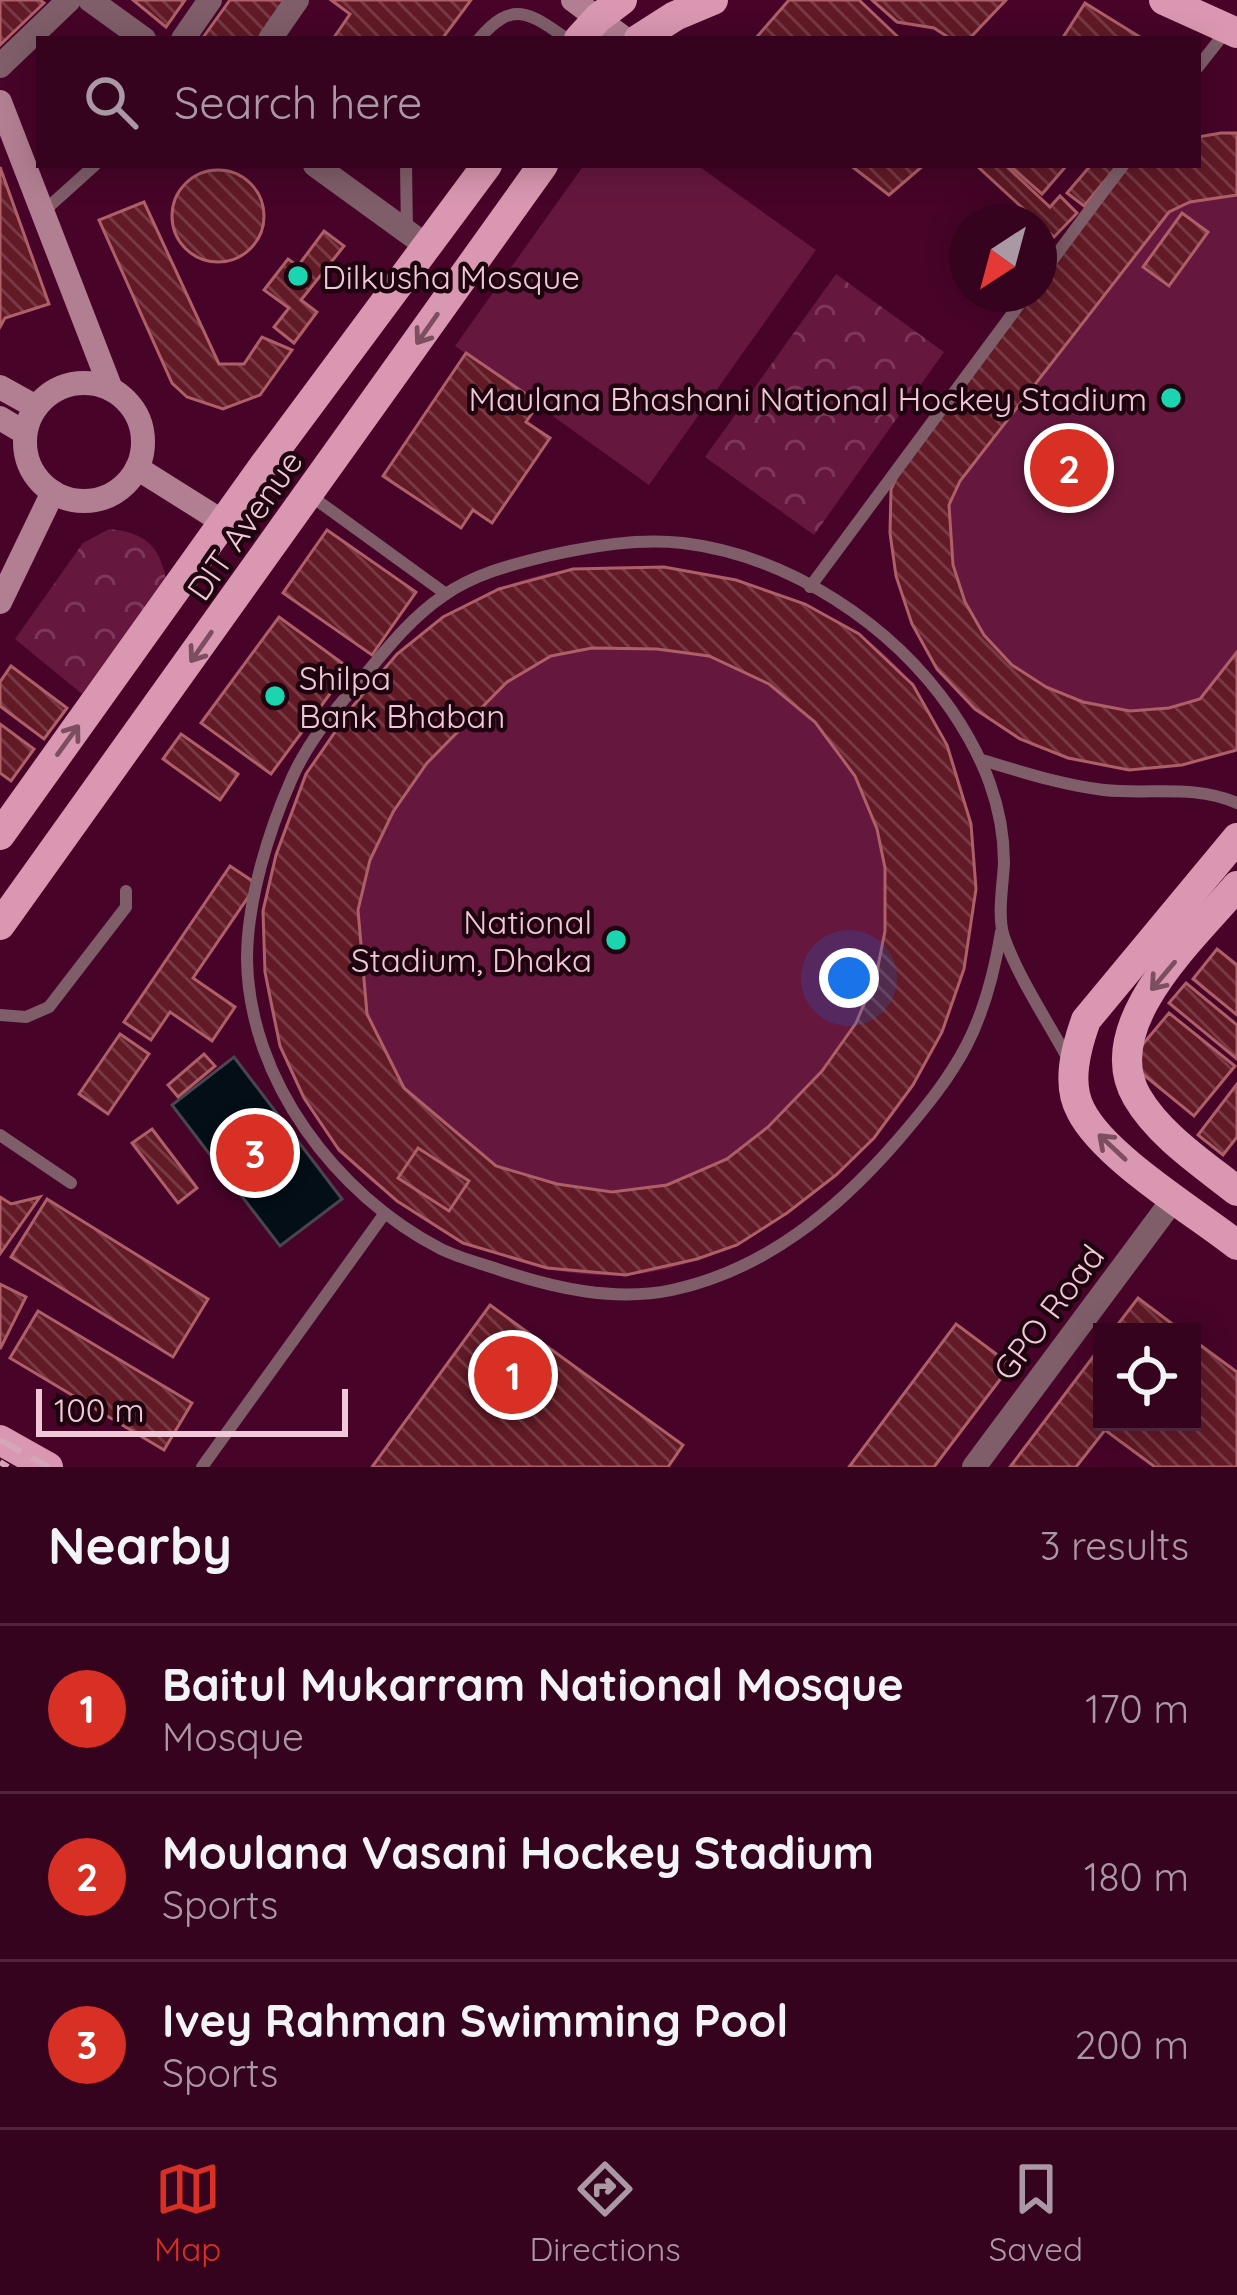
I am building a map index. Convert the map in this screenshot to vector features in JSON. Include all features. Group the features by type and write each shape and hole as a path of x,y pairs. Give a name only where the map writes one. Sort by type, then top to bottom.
{"main road":[{"path":"642,36 673,8 713,0"},
{"path":"1164,0 1233,31"},
{"path":"593,14 622,36"},
{"path":"0,102 111,389 136,415 142,432 137,468 110,496 71,500 53,492 30,467 25,434 36,407 47,394 78,382 111,389"},
{"name":"DIT Avenue","path":"0,835 418,240 484,168"},
{"name":"DIT Avenue","path":"0,925 541,168"},
{"path":"0,387 36,407"},
{"path":"0,418 25,434"},
{"path":"265,464 309,494"},
{"path":"137,468 268,553"},
{"path":"0,602 53,492"},
{"path":"1237,838 1086,1020 1074,1071 1075,1096 1093,1128 1116,1152 1237,1245"},
{"path":"1237,886 1141,1003 1127,1065 1134,1093 1146,1111 1237,1191"},
{"path":"0,1440 48,1467"}],"street":[{"path":"0,66 69,0"},
{"path":"90,0 140,36"},
{"path":"185,36 211,0"},
{"path":"272,36 297,0"},
{"path":"318,168 418,240"},
{"name":"GPO Road","path":"974,1467 1174,1197"}],"lane":[{"path":"482,36 511,9 532,15 563,36"},
{"path":"1201,64 1233,31"},
{"path":"44,211 91,168"},
{"path":"406,168 418,240"},
{"path":"1057,254 1121,168"},
{"path":"810,586 1015,312"},
{"path":"309,494 446,594"},
{"path":"618,542 680,543 744,554 854,612 900,650 948,706 982,760 996,801 1004,852 1001,932 991,990 976,1033 931,1100 858,1186 783,1245 664,1292 625,1295 542,1284 443,1250 385,1213 350,1183 285,1096 268,1059 250,997 250,928 275,824 292,777 316,734 404,629 446,594 502,566 618,542"},
{"path":"982,760 1075,786 1199,791 1237,803"},
{"path":"0,1015 26,1016 50,1007 126,907 126,891"},
{"path":"1001,932 1074,1071"},
{"path":"0,1135 71,1184"},
{"path":"202,1467 385,1213"}],"green space":[{"path":"1237,133 1237,750 1182,765 1129,770 1068,758 1020,739 937,669 912,624 896,576 891,489 910,448 1024,312 1057,312 1057,279 1194,168 1201,168 1201,136"},
{"path":"582,168 701,168 816,250 649,485 455,346"},
{"path":"836,274 944,352 814,535 705,457"},
{"path":"109,529 148,542 166,579 82,694 15,639 83,543"},
{"name":"National Stadium, Dhaka","path":"664,567 799,602 860,635 911,683 970,834 974,905 955,989 925,1064 879,1131 850,1161 773,1221 703,1258 652,1272 572,1273 520,1262 446,1231 378,1186 338,1148 305,1100 281,1049 268,996 264,942 269,887 283,834 304,783 334,734 381,674 436,624 500,588 536,576 586,568"}],"shaded area":[{"path":"234,1057 342,1199 280,1246 172,1105"}],"building":[{"path":"0,0 44,3 0,45"},
{"path":"133,0 185,0 166,27"},
{"path":"230,0 289,0 263,36 204,36"},
{"path":"331,0 471,0 444,36 335,36 350,14"},
{"path":"789,0 859,0 897,36 758,36"},
{"path":"872,0 1006,0 972,36 946,36 934,28 897,22"},
{"path":"1085,3 1138,36 1064,36"},
{"path":"1237,133 1237,195 1190,202 1169,212 960,481 949,505 953,565 965,602 984,635 1012,665 1046,687 1083,702 1130,711 1169,708 1200,699 1237,652 1237,750 1182,765 1129,770 1068,758 1020,739 975,709 937,669 912,624 896,576 891,489 910,448 1015,312 1057,312 1057,259 1127,168 1201,168 1201,136"},
{"path":"0,167 49,304 5,318 0,327"},
{"path":"854,168 920,168 889,195"},
{"path":"979,168 1008,168 1047,204 1018,204"},
{"path":"1012,168 1064,168 1042,194"},
{"path":"1088,168 1116,168 1084,206 1067,193"},
{"path":"218,170 250,184 264,216 250,248 218,262 186,248 172,216 186,184"},
{"path":"1060,196 1077,213 1057,234 1057,204 1053,204"},
{"path":"144,202 219,364 244,364 262,337 292,350 260,395 223,409 187,397 172,383 99,220"},
{"path":"1182,213 1208,232 1169,286 1143,267"},
{"name":"Dilkusha Mosque","path":"324,231 344,246 301,300 317,312 294,343 274,327 289,308 264,290 288,259 298,266"},
{"path":"466,353 539,403 526,422 550,438 492,523 473,510 461,528 383,476"},
{"path":"327,530 416,592 372,655 283,593"},
{"path":"664,567 736,580 805,604 859,634 913,685 947,745 971,824 976,889 964,969 942,1032 913,1085 874,1138 836,1175 737,1245 626,1275 547,1268 463,1243 397,1201 339,1150 304,1098 280,1046 265,972 263,911 276,855 306,774 353,706 397,654 443,617 499,589 573,569","holes":["592,648 709,656 769,684 815,722 855,776 877,829 885,868 885,931 876,976 856,1023 822,1071 768,1127 727,1159 667,1185 612,1192 557,1184 496,1166 404,1088 367,1014 358,910 370,860 393,812 427,763 507,682 551,656"]},
{"name":"Shilpa Bank Bhaban","path":"279,617 349,668 271,774 201,723"},
{"path":"11,666 67,708 44,739 0,706 0,682"},
{"path":"0,724 34,749 11,781 0,773"},
{"path":"181,734 238,774 220,800 163,759"},
{"path":"230,866 257,884 193,978 235,1007 212,1041 170,1012 151,1040 124,1022"},
{"path":"1217,949 1237,965 1237,1015 1193,979"},
{"path":"1186,983 1237,1025 1237,1059 1169,1003"},
{"path":"1169,1013 1235,1066 1194,1116 1128,1062"},
{"path":"120,1034 149,1054 108,1114 79,1094"},
{"path":"204,1054 215,1066 178,1097 168,1085"},
{"path":"1237,1084 1237,1137 1223,1155 1198,1135"},
{"path":"152,1129 197,1188 178,1203 132,1143"},
{"path":"418,1148 469,1181 449,1211 398,1178"},
{"path":"0,1197 11,1204 40,1197 0,1254"},
{"path":"47,1199 208,1299 173,1357 11,1257"},
{"path":"0,1284 26,1297 0,1349"},
{"path":"1138,1298 1171,1323 1119,1323"},
{"path":"490,1305 683,1445 668,1467 372,1467"},
{"path":"38,1311 192,1403 164,1450 10,1358"},
{"path":"956,1324 1011,1365 934,1467 849,1467"},
{"path":"1201,1346 1237,1372 1237,1467 1155,1467 1106,1431 1201,1431"},
{"path":"1093,1357 1093,1431 1104,1431 1076,1467 1010,1467"}],"railway":[{"path":"0,1440 49,1467"},
{"path":"0,1462 8,1467"}],"place":[{"name":"Dilkusha Mosque","path":"298,276"},
{"name":"Maulana Bhashani National Hockey Stadium","path":"1171,398"},
{"name":"Moulana Vasani Hockey Stadium","path":"1069,468"},
{"name":"Shilpa Bank Bhaban","path":"275,696"},
{"name":"National Stadium, Dhaka","path":"616,940"},
{"name":"Ivey Rahman Swimming Pool","path":"255,1153"},
{"name":"Baitul Mukarram National Mosque","path":"513,1375"}]}
